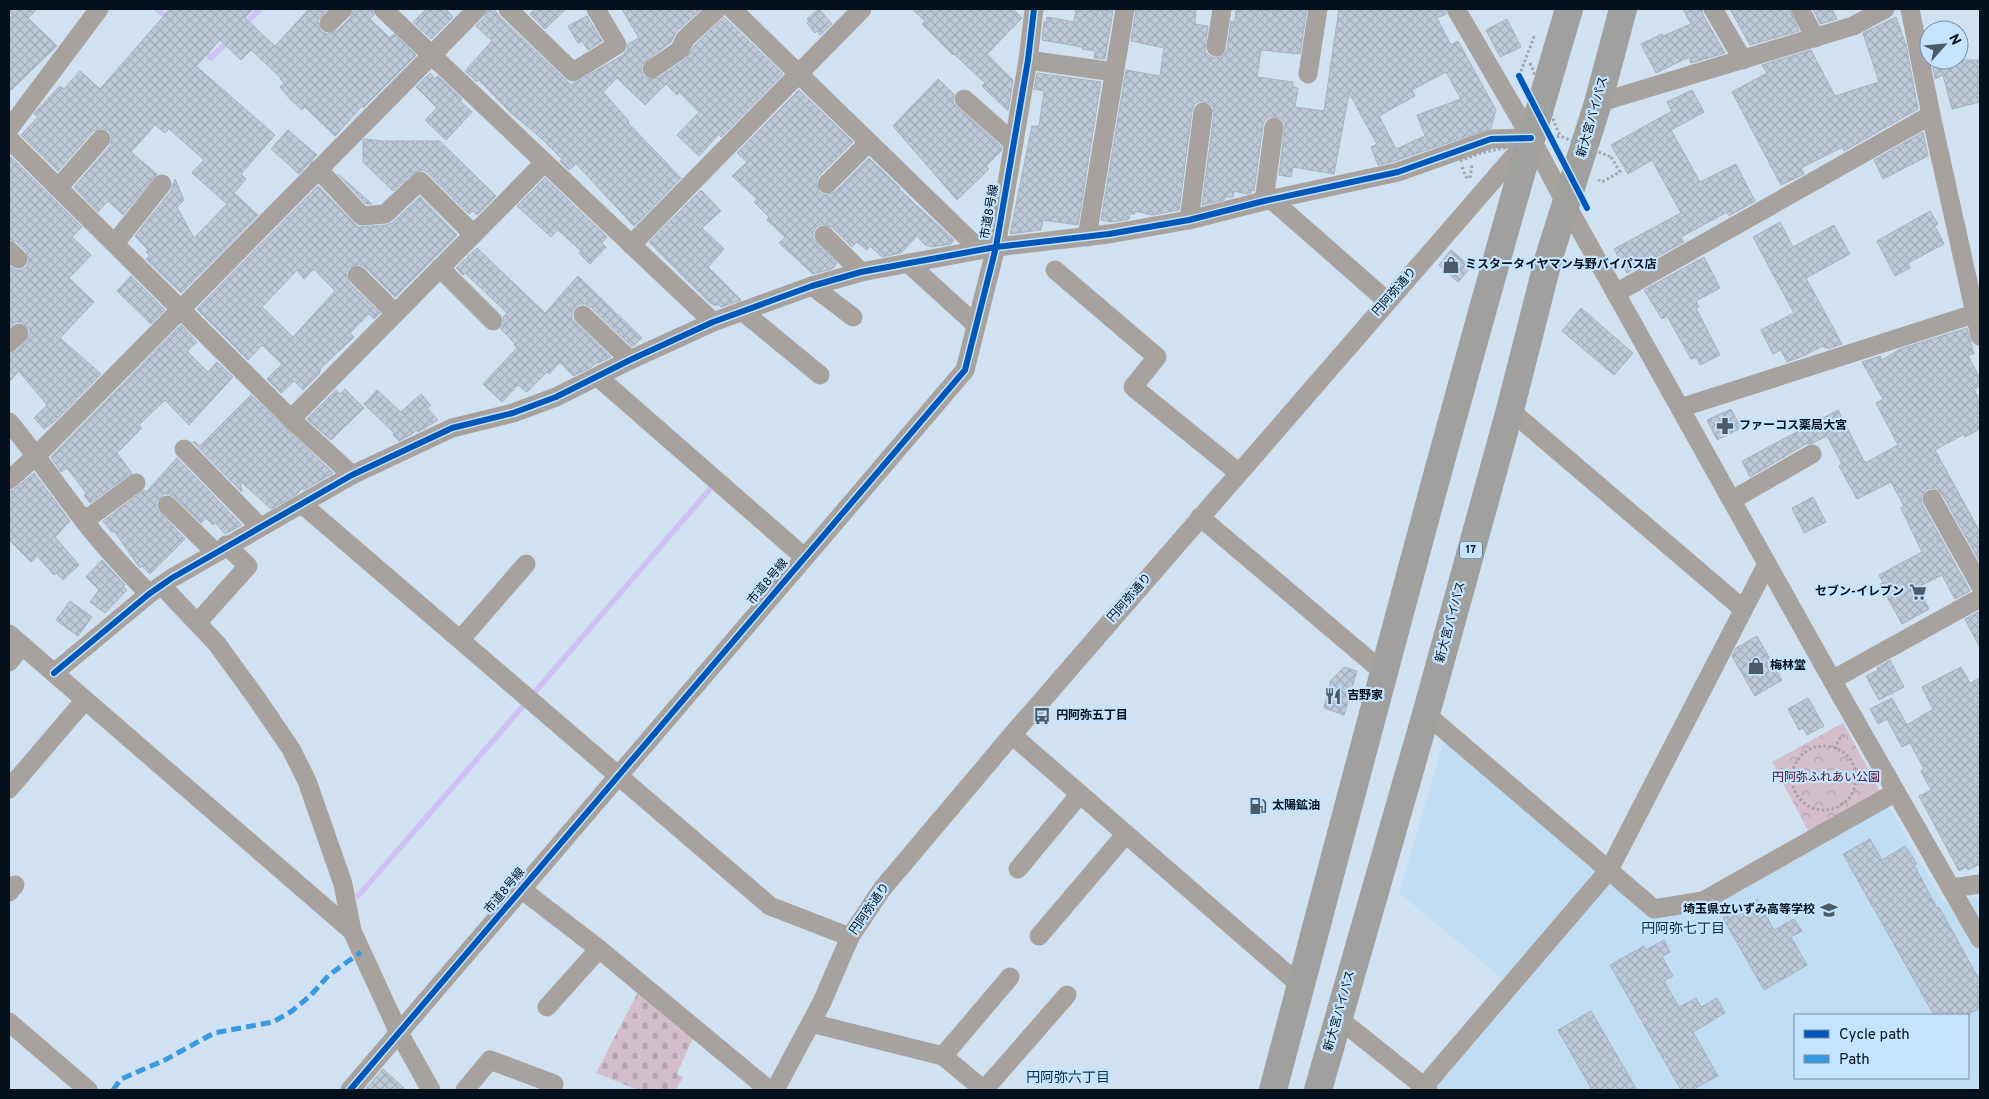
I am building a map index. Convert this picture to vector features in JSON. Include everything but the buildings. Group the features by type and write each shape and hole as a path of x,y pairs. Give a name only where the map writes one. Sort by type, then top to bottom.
{"highway":[{"path":"1273,1090 1383,672 1534,125 1569,9"},
{"name":"新大宮バイパス","path":"1318,1090 1426,714 1510,410 1549,258 1598,103 1623,9"}],"street":[{"path":"9,129 98,9"},
{"path":"329,23 343,9"},
{"path":"383,9 713,322"},
{"path":"9,480 37,455 477,9"},
{"path":"508,9 573,72 617,45 596,9"},
{"path":"652,69 680,50 685,39 717,9"},
{"path":"732,9 868,143 988,248"},
{"path":"631,245 862,9"},
{"name":"市道8号線","path":"350,1090 965,370 976,324 988,248 1014,143 1028,60 1034,9"},
{"path":"1088,237 1124,9"},
{"path":"1216,47 1222,9"},
{"path":"1308,74 1318,9"},
{"path":"1456,9 1534,125 1567,206 1832,680 1980,939"},
{"path":"1713,9 1743,60"},
{"path":"1800,9 1815,38"},
{"path":"1598,103 1853,26 1885,9"},
{"path":"1910,9 1931,115 1978,313 1980,336"},
{"path":"1028,60 1114,72"},
{"path":"964,99 1014,143"},
{"path":"1189,220 1203,112"},
{"path":"1616,292 1931,115"},
{"path":"54,673 172,578 352,475 452,428 513,413 556,396 713,322 742,311 812,286 861,272 988,248 1088,237 1189,220 1398,172 1534,125"},
{"name":"円阿弥通り","path":"775,1090 811,1023 834,976 850,937 882,889 1012,735 1387,301 1534,125"},
{"path":"1268,201 1274,127"},
{"path":"9,139 291,419 352,475"},
{"path":"58,188 101,139"},
{"path":"827,184 868,143"},
{"path":"291,419 544,163"},
{"path":"318,169 362,216 385,214 420,181 473,234"},
{"path":"114,243 162,184"},
{"path":"1268,201 1387,301"},
{"path":"824,235 861,272"},
{"path":"908,263 976,324"},
{"path":"440,268 493,321"},
{"path":"1055,270 1157,357 1133,387 1238,473"},
{"path":"358,275 395,313"},
{"path":"812,286 853,317"},
{"path":"742,311 820,375"},
{"path":"1680,408 1978,313"},
{"path":"583,315 630,360"},
{"path":"598,377 804,557"},
{"path":"1510,410 1742,609"},
{"path":"9,422 37,455 110,554 196,623 217,644 257,699 295,757 307,781 343,884 352,931 399,1034 431,1090"},
{"path":"184,450 260,527"},
{"path":"1732,500 1812,454"},
{"path":"84,521 136,483"},
{"path":"1932,500 1980,585"},
{"path":"302,504 770,906 850,937"},
{"path":"167,506 221,549 248,566 196,623"},
{"path":"1200,517 1383,672"},
{"path":"461,639 526,564"},
{"path":"1338,1018 1424,1089 1609,870 1742,609 1767,564"},
{"path":"1832,680 1980,598"},
{"path":"9,662 16,640 352,931"},
{"path":"9,789 85,700"},
{"path":"1426,714 1654,909 1703,901 1896,792"},
{"path":"1012,735 1301,986"},
{"path":"1018,868 1080,794"},
{"path":"1039,936 1126,834"},
{"path":"1951,888 1980,884"},
{"path":"521,889 599,949 769,1090"},
{"path":"547,1007 599,949"},
{"path":"943,1056 1010,977"},
{"path":"811,1023 943,1056 984,1090 1067,995"},
{"path":"11,1028 88,1090"},
{"path":"466,1090 490,1060 554,1084 550,1090"}],"path":[{"path":"1523,84 1520,73 1534,37 1539,39 1536,47"},
{"path":"1533,55 1530,63 1560,136"},
{"path":"1534,125 1556,148"},
{"path":"1474,156 1470,178 1466,177 1460,161 1481,153 1560,136 1611,157 1620,172 1602,182 1599,180 1600,172"},
{"path":"1836,749 1838,740 1850,731"},
{"path":"1846,734 1850,742"},
{"path":"1829,746 1836,749 1846,755 1853,765 1856,776 1854,791 1847,800 1837,806 1819,810 1809,806 1796,794 1792,784 1792,773 1798,758 1807,751 1829,746"},
{"path":"1868,775 1875,788"},
{"path":"1856,783 1879,782"}],"shaded area":[{"name":"埼玉県立いずみ高等学校","path":"1444,740 1650,915 1889,806 1943,902 1980,898 1980,1090 1437,1090 1437,1081 1515,989 1399,893"}],"green space":[{"name":"円阿弥ふれあい公園","path":"1843,723 1880,791 1809,833 1772,762"},
{"path":"638,992 693,1038 677,1074 683,1077 676,1090 638,1090 596,1073"}],"waterway":[{"path":"157,9 170,20"},
{"path":"244,25 260,9"},
{"path":"203,50 211,58 229,40"},
{"path":"534,693 710,489"},
{"path":"358,896 524,705"}],"marked path":[{"path":"113,1090 121,1079 165,1060 214,1033 273,1022 292,1011 311,995 329,975 361,952"}],"cycle path":[{"path":"350,1090 965,370 996,247 1028,60 1034,9"},
{"path":"1519,76 1587,208"},
{"path":"54,673 149,594 172,578 352,475 452,428 513,413 556,397 713,322 812,286 861,272 996,247 1109,234 1189,220 1264,201 1398,172 1491,139 1531,138"}],"place":[{"name":"ミスタータイヤマン与野バイパス店","path":"1451,265"},
{"name":"ファーコス薬局大宮","path":"1725,426"},
{"name":"セブン-イレブン","path":"1918,592"},
{"name":"梅林堂","path":"1756,666"},
{"name":"吉野家","path":"1333,696"},
{"name":"円阿弥五丁目","path":"1042,716"},
{"name":"太陽鉱油","path":"1258,806"},
{"name":"埼玉県立いずみ高等学校","path":"1829,910"}],"district":[{"name":"円阿弥七丁目","path":"1683,929"},
{"name":"円阿弥六丁目","path":"1068,1078"}]}
